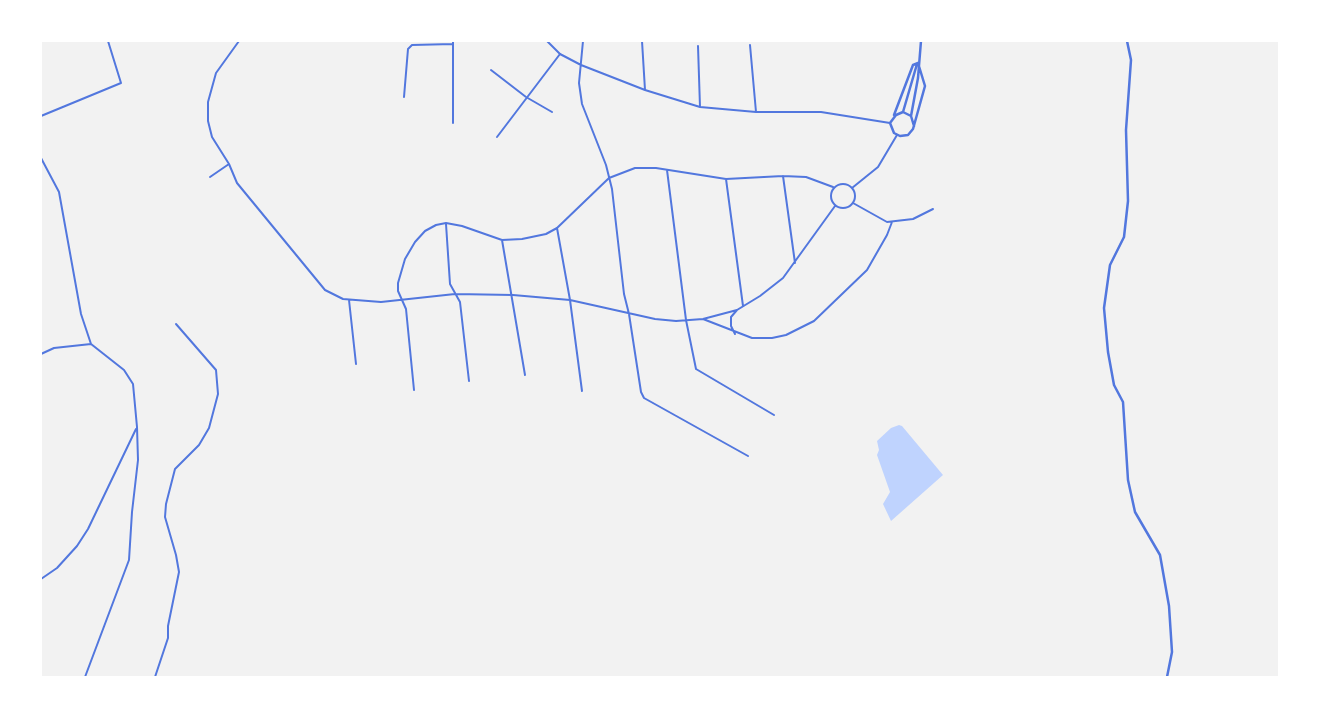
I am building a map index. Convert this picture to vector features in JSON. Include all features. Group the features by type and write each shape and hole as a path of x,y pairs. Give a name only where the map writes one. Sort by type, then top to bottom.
{"street":[{"path":"41,116 121,83 108,41"},
{"path":"239,41 216,73 208,102 208,121 212,137 229,164 237,183 325,290 335,296 350,300 381,302 455,294 513,295 570,300 655,319 703,319 737,310"},
{"path":"547,41 560,54 581,65 645,90 700,107 756,112 821,112 890,123"},
{"path":"583,41 579,83 582,104 610,178 624,294 629,314 641,392 644,398 748,456"},
{"path":"642,41 645,90"},
{"path":"914,126 910,114 918,78 921,41"},
{"path":"1127,41 1131,60 1126,130 1128,200 1124,237 1110,265 1104,308 1108,352 1114,385 1123,402 1126,472 1135,512 1160,555 1169,606 1172,652 1167,677"},
{"path":"404,97 408,49 412,45 453,43 453,123"},
{"path":"750,45 756,112"},
{"path":"698,46 700,107"},
{"path":"497,138 560,54"},
{"path":"903,112 913,73 918,63"},
{"path":"918,63 923,79 924,93 914,126 908,135 897,135 892,130 890,123 913,65 918,63"},
{"path":"491,70 526,97 552,112"},
{"path":"913,73 918,78 923,79"},
{"path":"893,117 903,112 910,114 919,108"},
{"path":"852,188 878,167 897,135"},
{"path":"41,158 59,192 81,314 91,344 124,370 133,384 137,427 138,460 129,560 85,677"},
{"path":"210,177 229,164"},
{"path":"414,390 406,309 398,291 398,283 405,259 415,242 425,231 446,224 502,240 534,237 557,228 610,178 635,168 656,168 726,179 783,176 806,177 834,187"},
{"path":"667,170 686,320 696,369 774,416"},
{"path":"783,176 795,263"},
{"path":"726,179 743,306"},
{"path":"835,206 830,195 834,187 841,183 852,188 855,194 853,203"},
{"path":"835,206 843,208 853,203"},
{"path":"853,203 887,222 913,219 933,209"},
{"path":"735,334 730,326 730,317 783,278 835,206"},
{"path":"703,319 735,334 752,338 772,338 786,335 814,322 867,270 892,222"},
{"path":"446,224 450,284 460,302 469,381"},
{"path":"557,228 570,300 582,391"},
{"path":"502,240 513,295 525,375"},
{"path":"350,300 356,364"},
{"path":"155,677 168,638 168,626 178,572 176,555 164,518 166,504 175,469 199,445 209,428 218,394 216,370 176,324"},
{"path":"41,354 54,348 91,344"},
{"path":"41,580 57,568 77,546 88,529 137,427"}],"water":[{"path":"899,425 902,426 943,475 891,521 883,504 890,492 877,455 879,450 877,441 891,428"}]}
